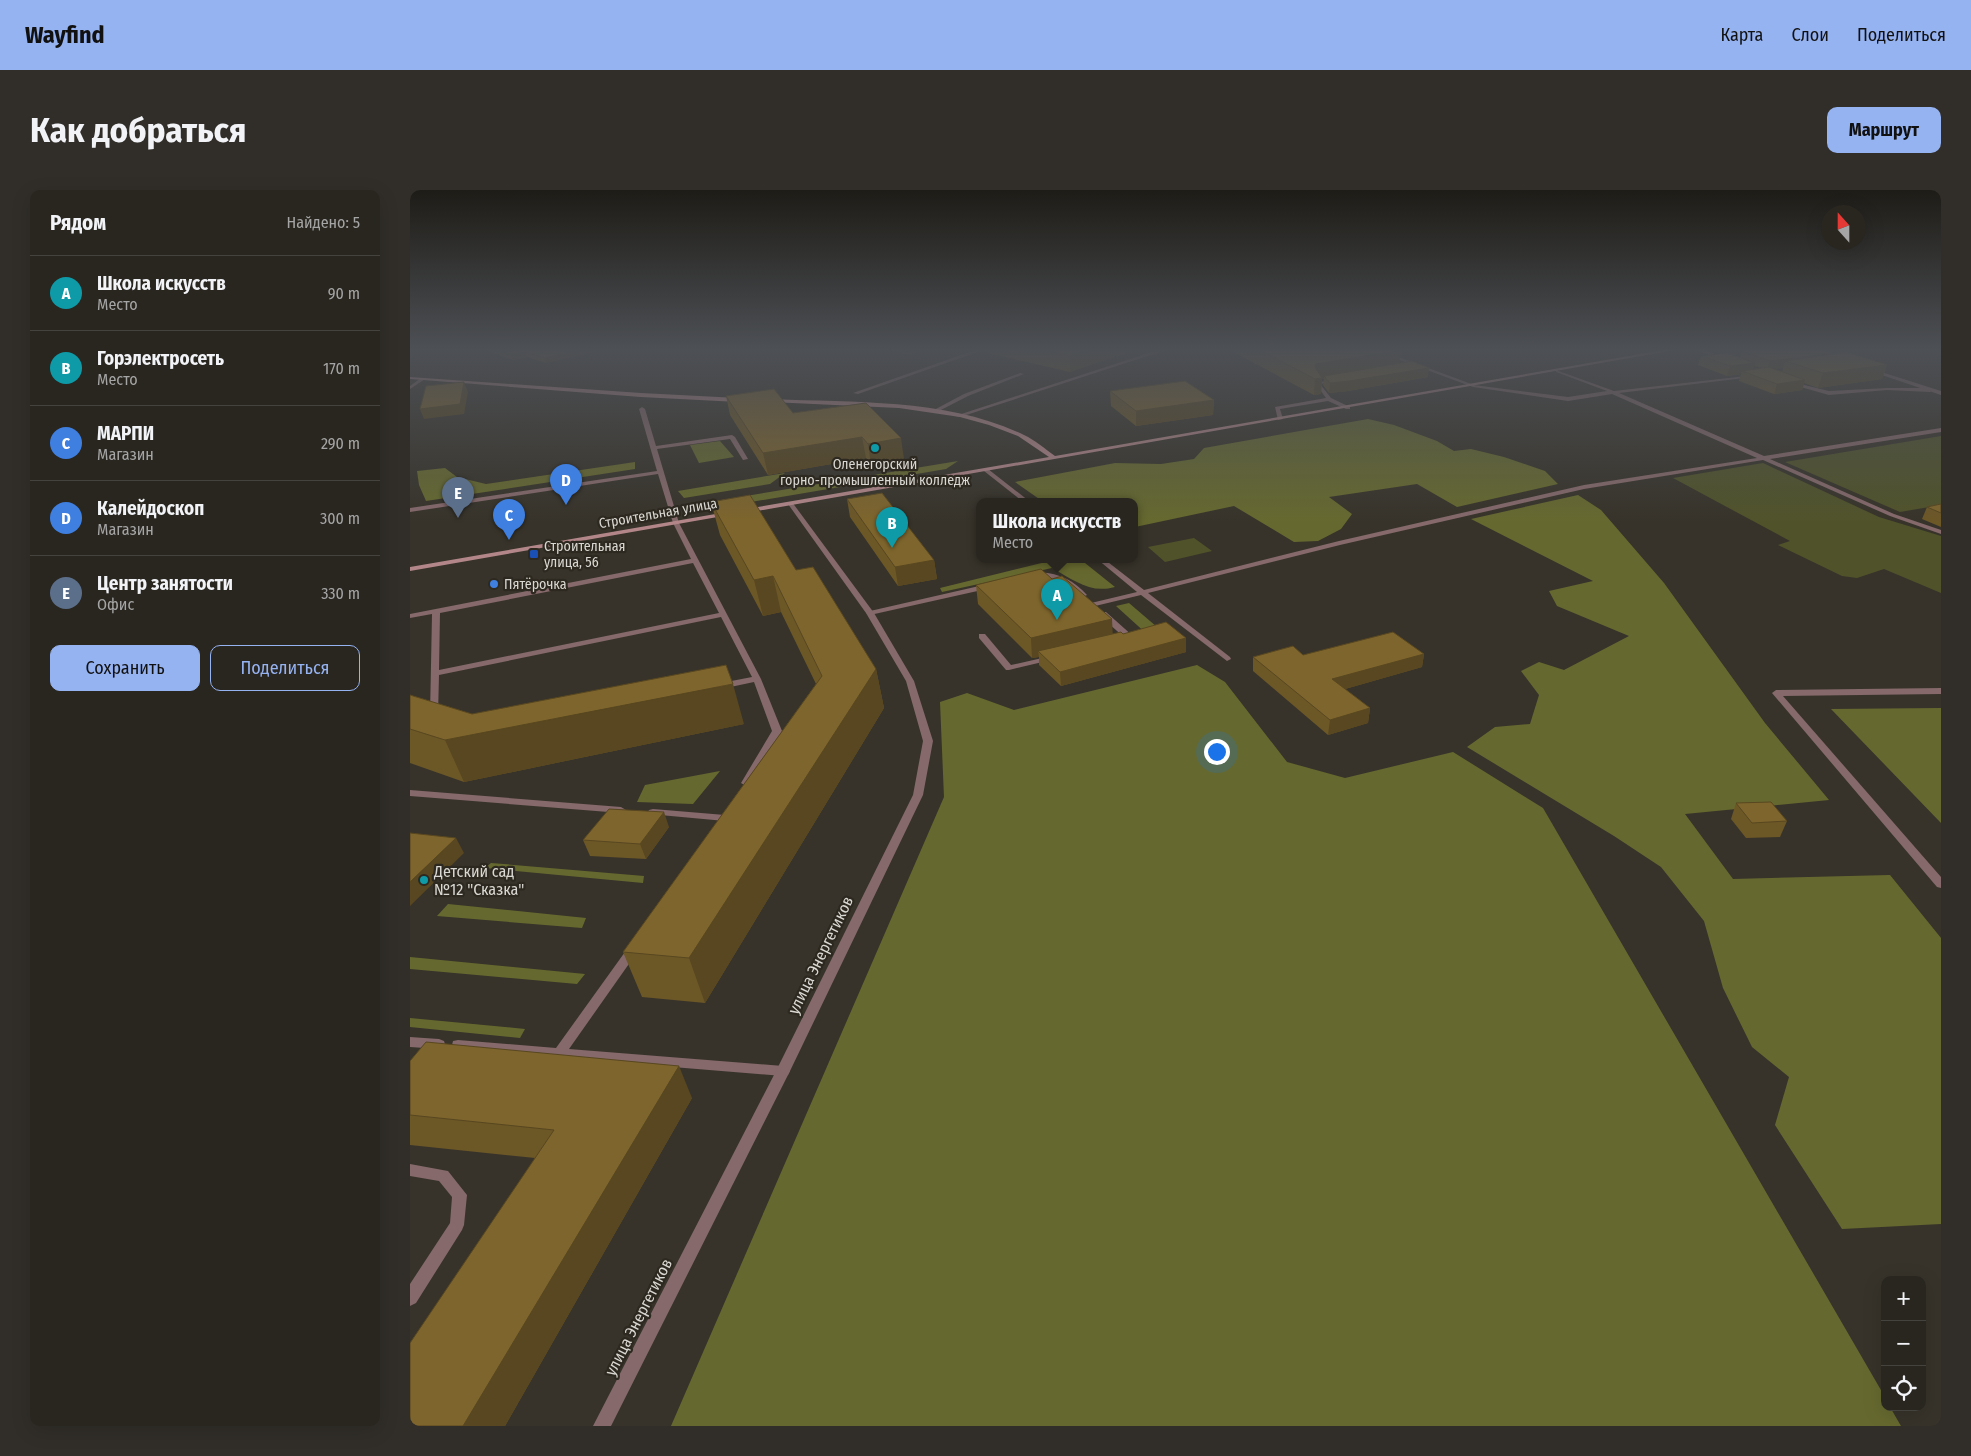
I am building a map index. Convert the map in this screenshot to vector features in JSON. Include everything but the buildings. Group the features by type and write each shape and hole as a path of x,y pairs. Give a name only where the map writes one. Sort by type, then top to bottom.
{"street":[{"path":"877,407 935,411 958,416 1022,436 1056,458"},
{"path":"935,411 944,407"},
{"path":"958,416 988,407"},
{"path":"1280,419 1277,408 1285,407"},
{"name":"Строительная улица","path":"742,512 1355,407"},
{"path":"1646,407 1892,515 1941,532"},
{"path":"642,409 676,523 757,679 777,731 739,794"},
{"path":"1094,605 1461,513 1584,487 1941,430"},
{"path":"653,448 732,437 745,458"},
{"path":"986,470 1022,498"},
{"path":"410,510 660,472"},
{"name":"улица Энергетиков","path":"602,1426 784,1071 918,795 928,741 910,681 870,614 790,504"},
{"name":"Строительная улица","path":"410,569 733,513"},
{"path":"410,616 695,560"},
{"path":"1105,563 1227,659"},
{"path":"1029,577 1038,575 1051,576 1069,582 1131,639 1121,641"},
{"path":"870,614 1001,583"},
{"path":"436,611 434,715 443,717"},
{"path":"435,673 723,614"},
{"path":"982,636 1009,668 1056,657"},
{"path":"709,689 757,679"},
{"path":"1941,692 1776,692 1941,884"},
{"path":"410,793 725,818"},
{"path":"560,1052 640,939"},
{"path":"410,1042 560,1052 784,1071"},
{"path":"410,1170 444,1175 460,1195 457,1225 410,1298"}],"green space":[{"path":"1368,419 1394,425 1437,441 1454,451 1471,449 1504,457 1545,471 1558,484 1457,507 1417,484 1329,497 1352,514 1341,529 1318,541 1294,542 1234,506 1138,526 1138,498 1038,498 1015,482 1115,463 1161,464 1194,459 1204,448"},
{"path":"1941,436 1941,505 1900,512 1785,462"},
{"path":"720,441 734,457 699,463 690,445"},
{"path":"958,461 946,469 692,512 685,506"},
{"path":"635,462 635,469 426,501 419,485 417,471 445,468 457,477 486,484"},
{"path":"1763,463 1879,517 1941,536 1941,593 1884,569 1857,578 1842,576 1778,545 1790,541 1673,478"},
{"path":"785,473 770,484 684,498 678,491"},
{"path":"1578,495 1601,510 1664,583 1765,723 1829,800 1685,814 1733,879 1890,875 1941,938 1941,1224 1842,1229 1775,1125 1789,1077 1752,1047 1723,988 1704,921 1661,867 1614,836 1467,747 1495,727 1530,724 1539,695 1521,671 1539,662 1564,670 1629,636 1557,606 1549,591 1593,581 1471,519"},
{"path":"1194,538 1212,551 1165,562 1148,547"},
{"path":"1042,563 1085,563 1115,587 1098,589 1082,585 1052,568 942,592 940,588"},
{"path":"1129,603 1164,633 1148,635 1116,606"},
{"path":"1197,665 1225,682 1287,762 1345,778 1453,752 1543,808 1881,1390 1881,1411 1892,1411 1901,1426 671,1426 944,797 940,702 967,693 1014,710"},
{"path":"1941,708 1941,823 1831,709"},
{"path":"720,771 693,804 637,802 645,785"},
{"path":"491,863 644,876 643,883 485,868"},
{"path":"448,904 586,918 582,928 437,916"},
{"path":"410,957 585,974 577,984 410,969"},
{"path":"410,1018 525,1029 520,1038 410,1027"}],"place":[{"name":"Оленегорский горно-промышленный колледж","path":"875,448"},
{"name":"Калейдоскоп","path":"566,505"},
{"name":"Центр занятости","path":"458,518"},
{"name":"МАРПИ","path":"509,540"},
{"name":"Горэлектросеть","path":"892,548"},
{"name":"Строительная улица, 56","path":"534,554"},
{"name":"Пятёрочка","path":"494,584"},
{"name":"Школа искусств","path":"1057,620"},
{"name":"Детский сад №12 \"Сказка\"","path":"424,880"}]}
